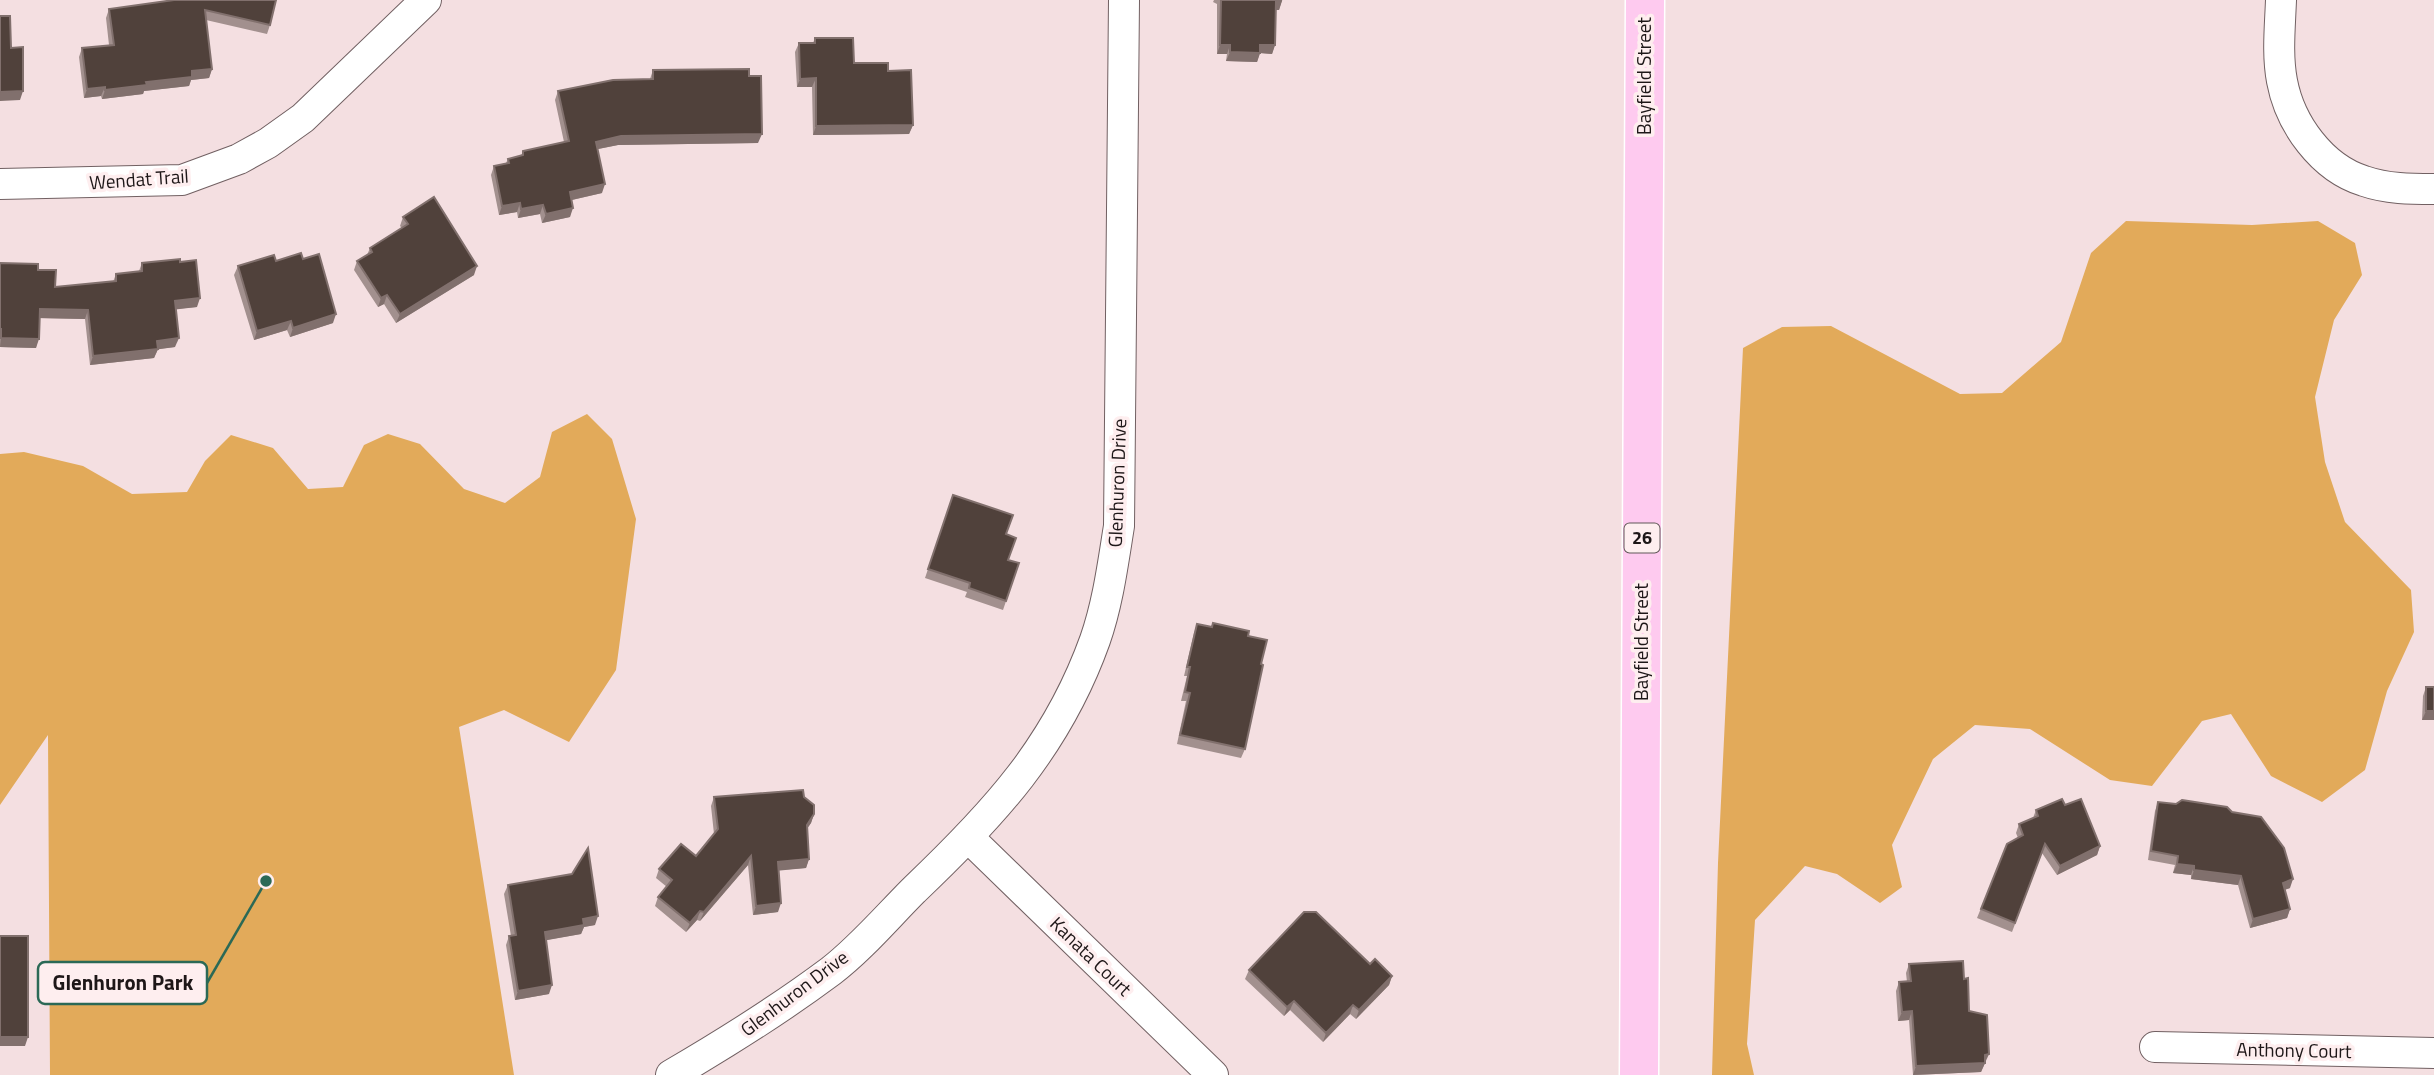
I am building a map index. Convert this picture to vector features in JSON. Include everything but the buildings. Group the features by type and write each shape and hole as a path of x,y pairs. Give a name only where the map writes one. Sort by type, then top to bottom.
{"main road":[{"name":"Bayfield Street","path":"1639,1075 1645,0"}],"street":[{"name":"Wendat Trail","path":"0,184 182,180 239,159 268,143 303,118 426,0"},
{"name":"Glenhuron Drive","path":"671,1075 728,1041 832,970 969,838 1014,786 1041,749 1063,710 1096,637 1113,567 1119,526 1124,0"},
{"path":"2281,0 2282,82 2293,114 2311,144 2327,160 2364,181 2403,189 2434,189"},
{"name":"Kanata Court","path":"969,838 1213,1075"},
{"name":"Anthony Court","path":"2155,1047 2434,1053"}],"shaded area":[{"path":"2126,221 2252,225 2318,221 2355,243 2362,275 2334,320 2315,397 2325,462 2345,522 2411,590 2414,632 2387,691 2365,770 2322,802 2271,776 2231,714 2202,721 2152,786 2110,780 2030,729 1975,725 1933,759 1892,845 1902,887 1880,903 1837,874 1805,866 1755,920 1747,1044 1754,1075 1712,1075 1718,863 1743,348 1782,327 1831,326 1960,394 2002,393 2061,342 2091,253"},
{"path":"587,414 612,439 636,519 616,670 569,742 504,710 459,727 514,1075 50,1075 48,735 0,805 0,454 24,452 83,466 132,494 187,492 205,461 231,435 273,448 308,489 343,487 364,445 388,434 420,444 464,489 505,503 540,477 552,432"}],"place":[{"name":"Glenhuron Park","path":"266,881"}]}
